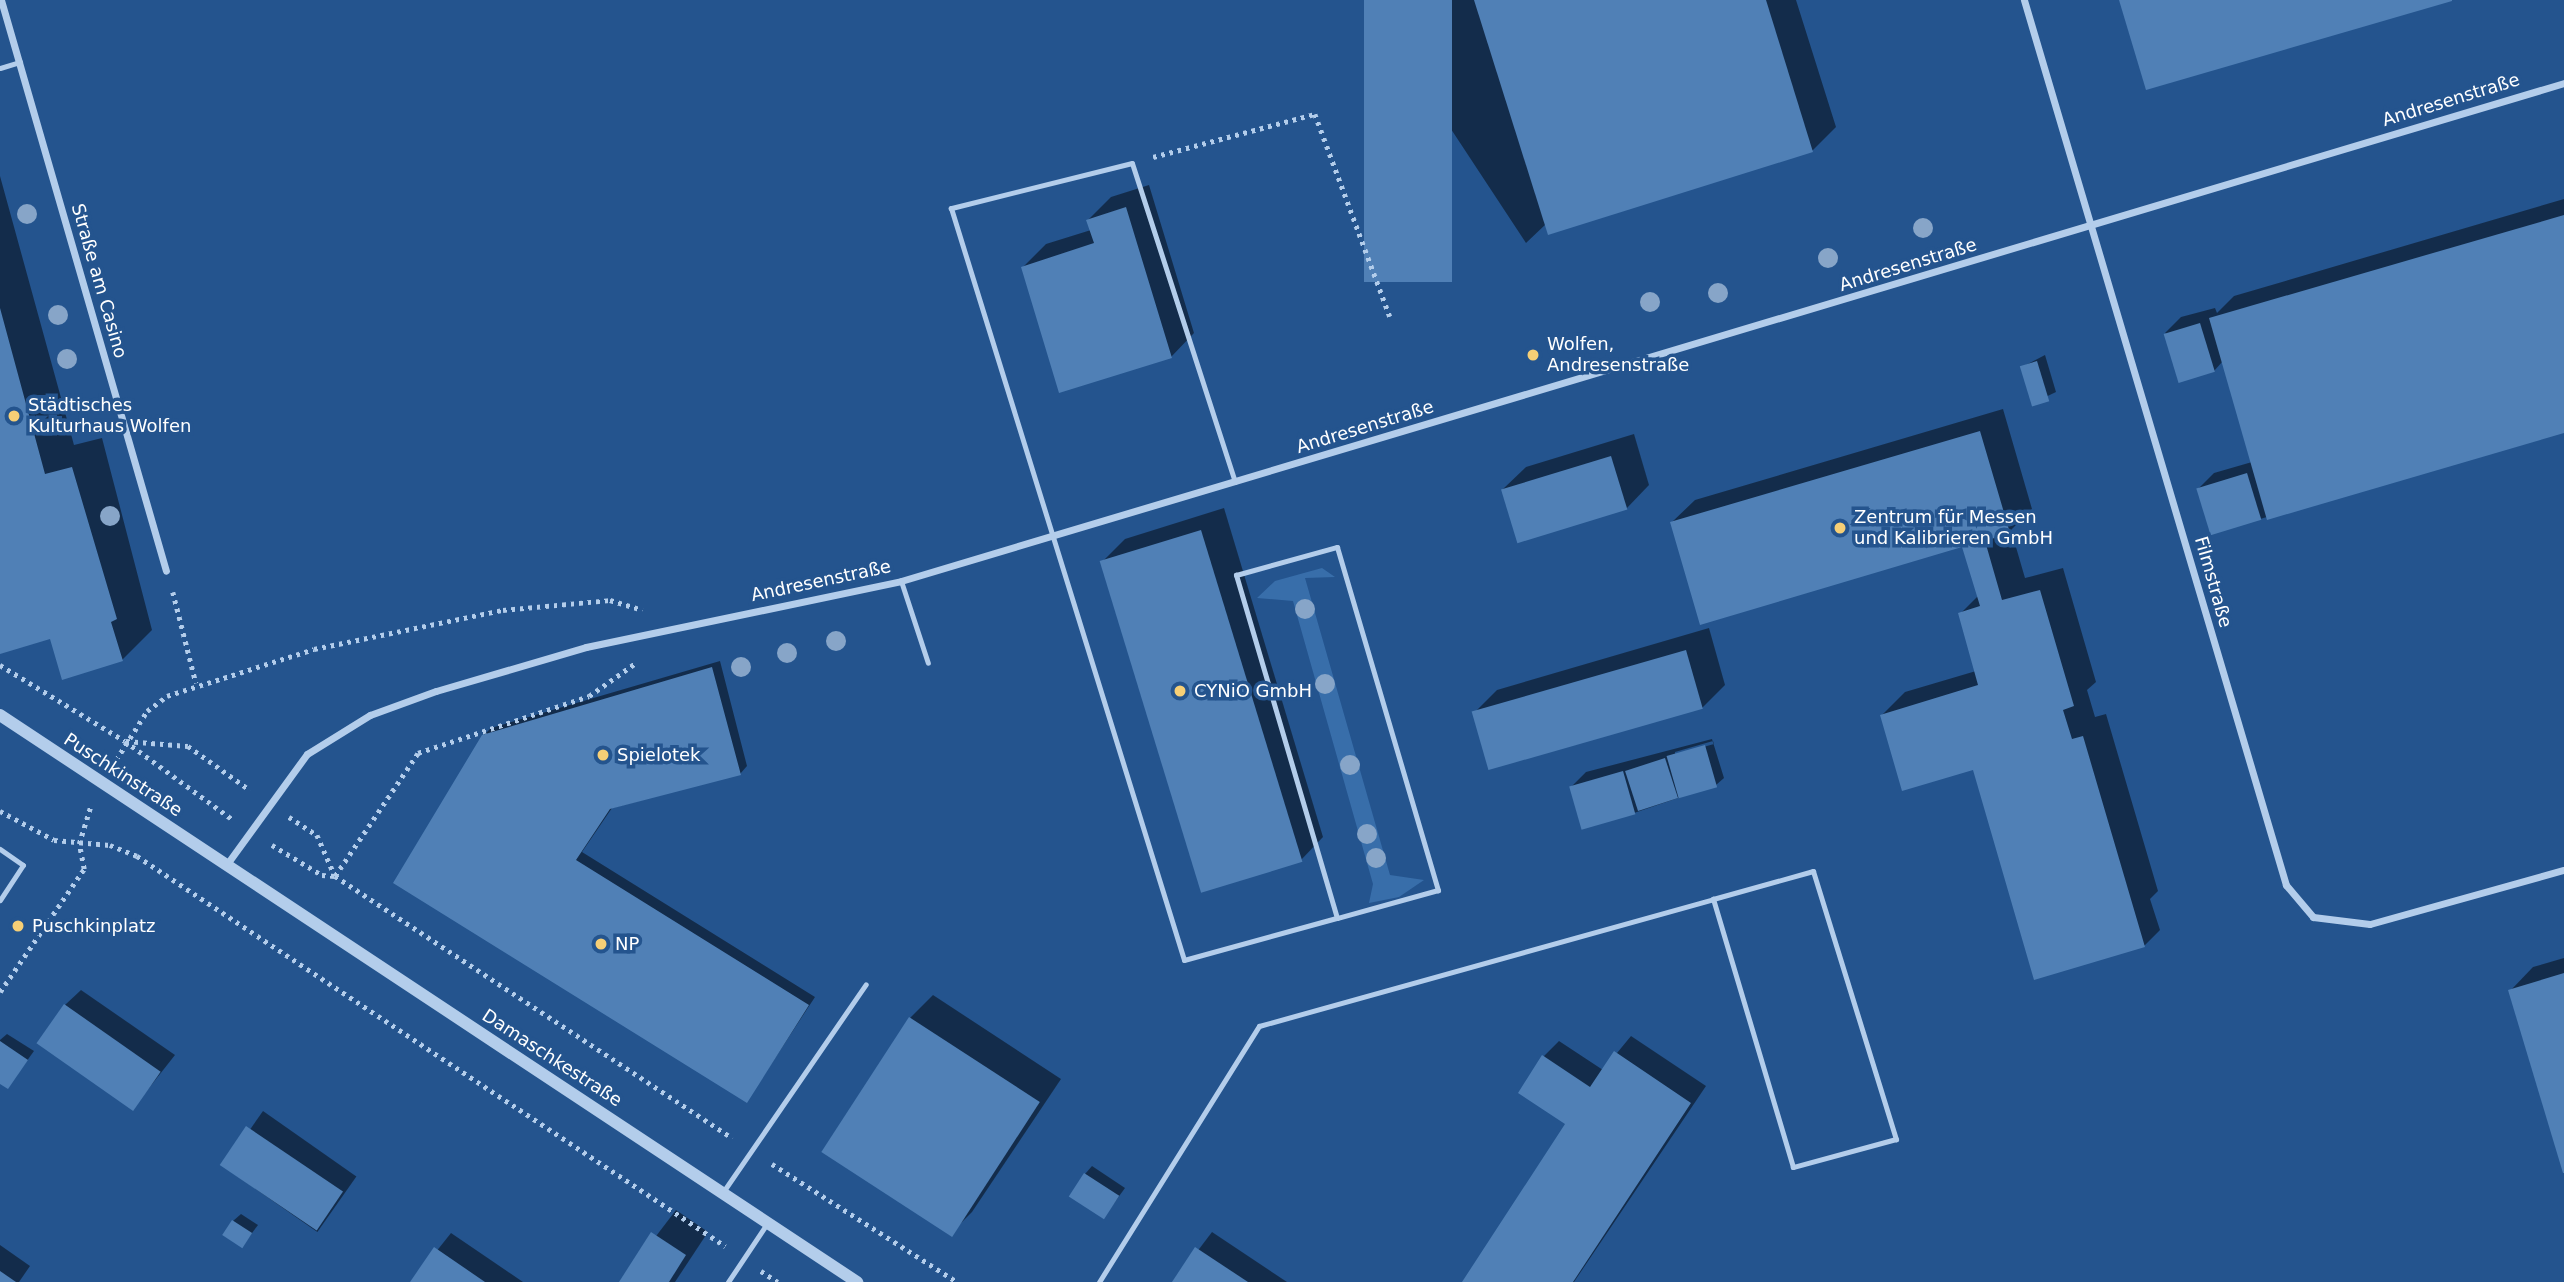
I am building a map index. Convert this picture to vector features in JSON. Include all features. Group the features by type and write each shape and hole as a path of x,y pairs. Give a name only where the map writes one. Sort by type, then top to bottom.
{"street":[{"name":"Straße am Casino","path":"1,0 166,571"},
{"name":"Filmstraße","path":"2024,0 2286,885 2312,917 2370,924 2564,870"},
{"name":"Andresenstraße","path":"227,864 268,803 307,754 370,715 518,665 666,628 901,581 2564,83"},
{"name":"Puschkinstraße","path":"0,715 227,864"},
{"name":"Damaschkestraße","path":"227,864 857,1282"}],"lane":[{"path":"0,68 20,62"},
{"path":"1235,482 1132,163 951,208 1055,536 1184,960 1337,918 1438,890 1336,547 1236,575 1337,918"},
{"path":"901,581 928,663"},
{"path":"0,849 23,865 0,900"},
{"path":"1099,1282 1259,1026 1713,899 1813,872 1896,1139 1793,1167 1713,899"},
{"path":"723,1192 755,1153 866,984"},
{"path":"728,1282 768,1222"}],"path":[{"path":"1132,163 1315,114 1390,317"},
{"path":"166,571 196,683"},
{"path":"0,992 84,869 79,844 83,821 125,741 147,711 196,683 314,649 503,610 610,600 639,607 666,628 620,680 589,696 418,753 335,876"},
{"path":"0,665 125,741 248,831 322,875 335,876 755,1153 957,1282"},
{"path":"125,741 188,746 317,835 335,876"},
{"path":"0,811 32,832 79,844 110,845 137,856 778,1282"}],"shaded area":[{"path":"1322,568 1335,577 1305,578 1390,875 1424,880 1399,897 1369,903 1373,884 1293,601 1257,598 1275,581"}],"building":[{"path":"1364,0 1452,0 1452,282 1364,282"},
{"path":"1474,0 1766,0 1813,152 1548,235"},
{"path":"2119,0 2452,0 2452,1 2146,90"},
{"path":"1126,207 1172,358 1059,393 1021,267 1094,243 1086,220"},
{"path":"2564,215 2564,433 2267,520 2209,318"},
{"path":"0,308 45,474 72,467 117,619 111,622 123,661 62,680 50,639 0,654"},
{"path":"2200,323 2215,372 2179,383 2164,334"},
{"path":"2037,361 2049,401 2032,406 2020,366"},
{"path":"1980,431 2010,533 1985,541 2002,600 2040,590 2074,706 2063,710 2072,739 2083,736 2145,947 2034,980 1973,770 1902,791 1880,715 1978,685 1958,613 1980,606 1962,547 1700,625 1670,522"},
{"path":"1611,456 1627,510 1517,543 1501,490"},
{"path":"2247,473 2261,520 2211,535 2196,488"},
{"path":"1201,530 1302,862 1201,893 1100,561"},
{"path":"1686,650 1703,709 1488,770 1472,711"},
{"name":"NP","path":"712,667 741,775 610,809 576,860 809,1005 747,1103 393,883 482,735"},
{"path":"1705,745 1717,787 1679,798 1667,756"},
{"path":"1665,758 1678,798 1638,811 1625,771"},
{"path":"1623,771 1635,814 1582,830 1569,786"},
{"path":"2564,973 2564,1173 2563,1173 2508,990"},
{"path":"64,1004 161,1072 133,1111 36,1043"},
{"path":"909,1017 1040,1102 952,1237 821,1152"},
{"path":"0,1041 28,1060 8,1089 0,1084"},
{"path":"1614,1051 1691,1103 1573,1282 1462,1282 1565,1124 1518,1093 1542,1055 1590,1087"},
{"path":"246,1126 343,1191 317,1230 220,1165"},
{"path":"1084,1173 1119,1196 1104,1219 1069,1196"},
{"path":"232,1220 252,1233 242,1248 222,1235"},
{"path":"651,1232 686,1255 669,1282 619,1282"},
{"path":"434,1247 485,1282 410,1282"},
{"path":"1195,1247 1248,1282 1172,1282"},
{"path":"0,1271 16,1282 0,1282"}],"place":[{"name":"Wolfen, Andresenstraße","path":"1533,355"},
{"name":"Städtisches Kulturhaus Wolfen","path":"14,416"},
{"name":"Zentrum für Messen und Kalibrieren GmbH","path":"1840,528"},
{"name":"CYNiO GmbH","path":"1180,691"},
{"name":"Spielotek","path":"603,755"},
{"name":"Puschkinplatz","path":"18,926"},
{"name":"NP","path":"601,944"}]}
